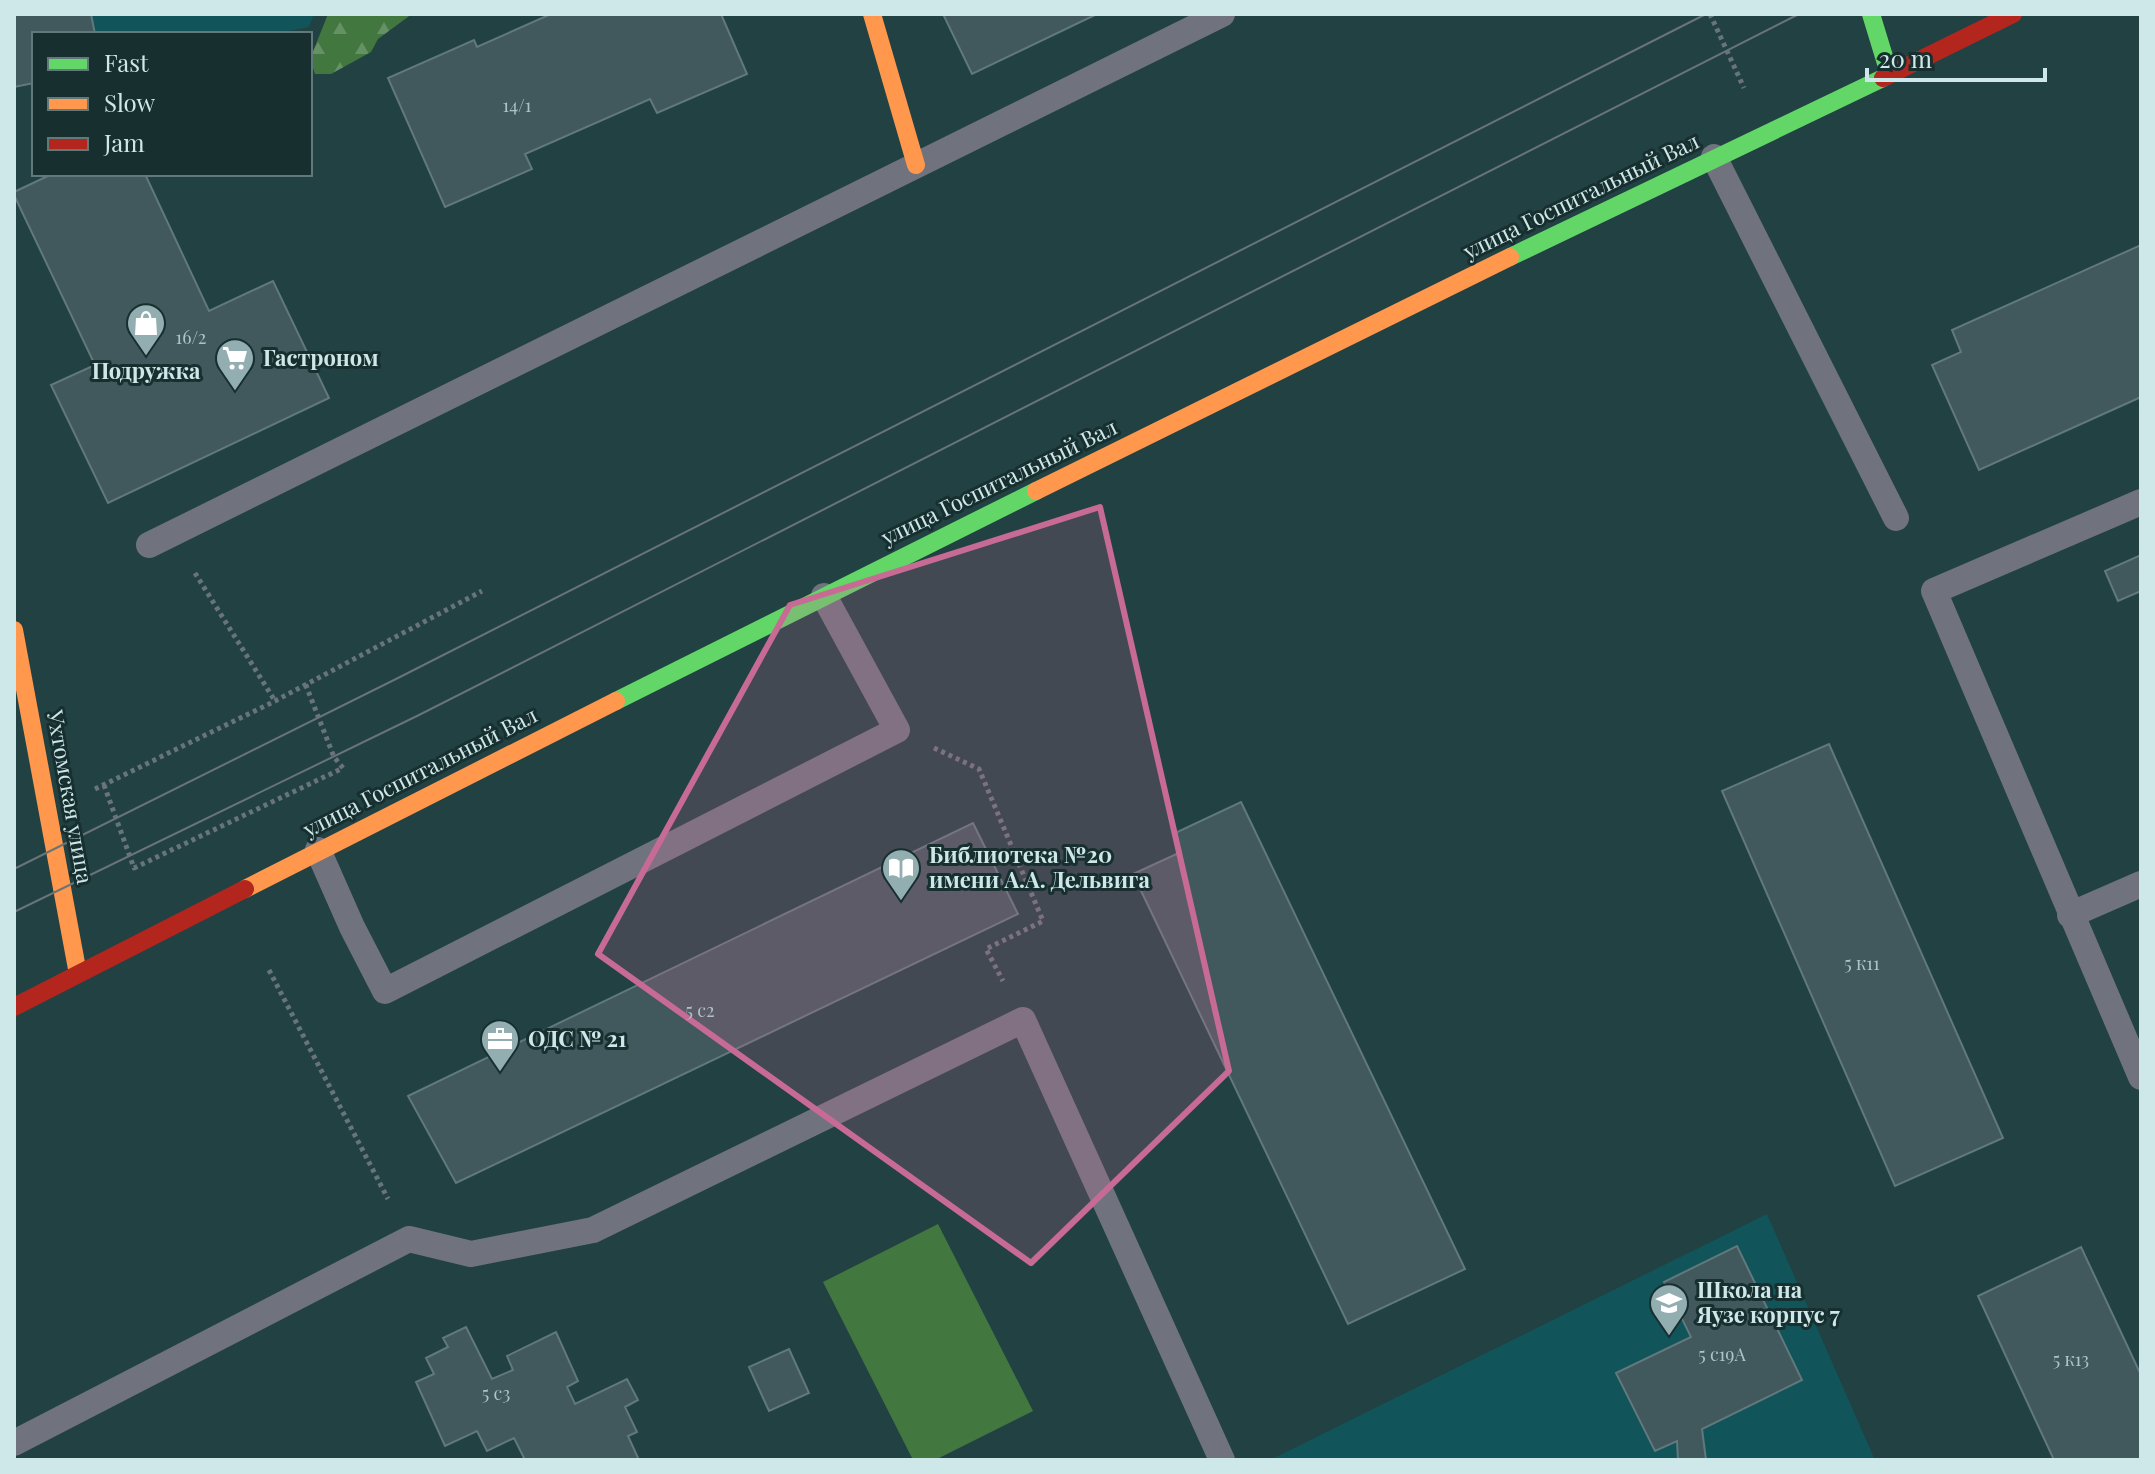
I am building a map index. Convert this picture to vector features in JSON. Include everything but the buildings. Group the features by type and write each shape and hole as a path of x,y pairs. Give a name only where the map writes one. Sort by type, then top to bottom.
{"main road":[{"path":"872,14 916,165"},
{"path":"1871,14 1889,73"},
{"name":"улица Госпитальный Вал","path":"14,1007 318,850 824,596 1714,157 1766,135 2013,14"},
{"name":"Ухтомская улица","path":"14,630 78,974"}],"lane":[{"path":"160,540 1222,14"},
{"path":"1714,157 1896,518"},
{"path":"2141,502 1934,591 2141,1077"},
{"path":"318,850 385,991 897,730 824,596"},
{"path":"2070,915 2141,884"},
{"path":"14,1443 409,1239 471,1254 593,1230 1023,1020 1222,1460"}],"path":[{"path":"1710,14 1745,88"},
{"path":"160,540 275,701"},
{"path":"83,795 275,701 482,591"},
{"path":"104,785 134,868 343,768 334,757 305,683"},
{"path":"897,730 979,769 1043,921 986,949 1023,1020"},
{"path":"269,970 409,1239"}],"highlighted area":[{"path":"1100,507 1229,1071 1031,1263 598,954 790,605"}],"shaded area":[{"path":"91,14 314,14 309,27 285,32 95,32"},
{"name":"Школа на Яузе корпус 7","path":"1767,1214 1875,1460 1270,1460"}],"green space":[{"path":"328,14 412,14 378,39 371,52 331,74 315,74 312,54"},
{"path":"938,1224 1033,1411 935,1460 913,1460 823,1282"}],"tram line":[{"path":"14,869 398,678 1706,14"},
{"path":"14,912 419,715 1799,14"}],"traffic: fast":[{"path":"1871,14 1889,73"},
{"path":"1510,257 1883,78"},
{"path":"616,701 1036,491"}],"traffic: slow":[{"path":"872,14 916,165"},
{"path":"1036,491 1510,257"},
{"path":"14,630 78,974"},
{"path":"245,889 616,701"}],"traffic: jam":[{"path":"1883,78 2013,14"},
{"path":"14,1007 245,889"}],"place":[{"name":"Подружка","path":"146,357"},
{"name":"Гастроном","path":"235,392"},
{"name":"Библиотека №20 имени А.А. Дельвига","path":"901,902"},
{"name":"ОДС № 21","path":"500,1073"},
{"name":"Школа на Яузе корпус 7","path":"1669,1337"}]}
